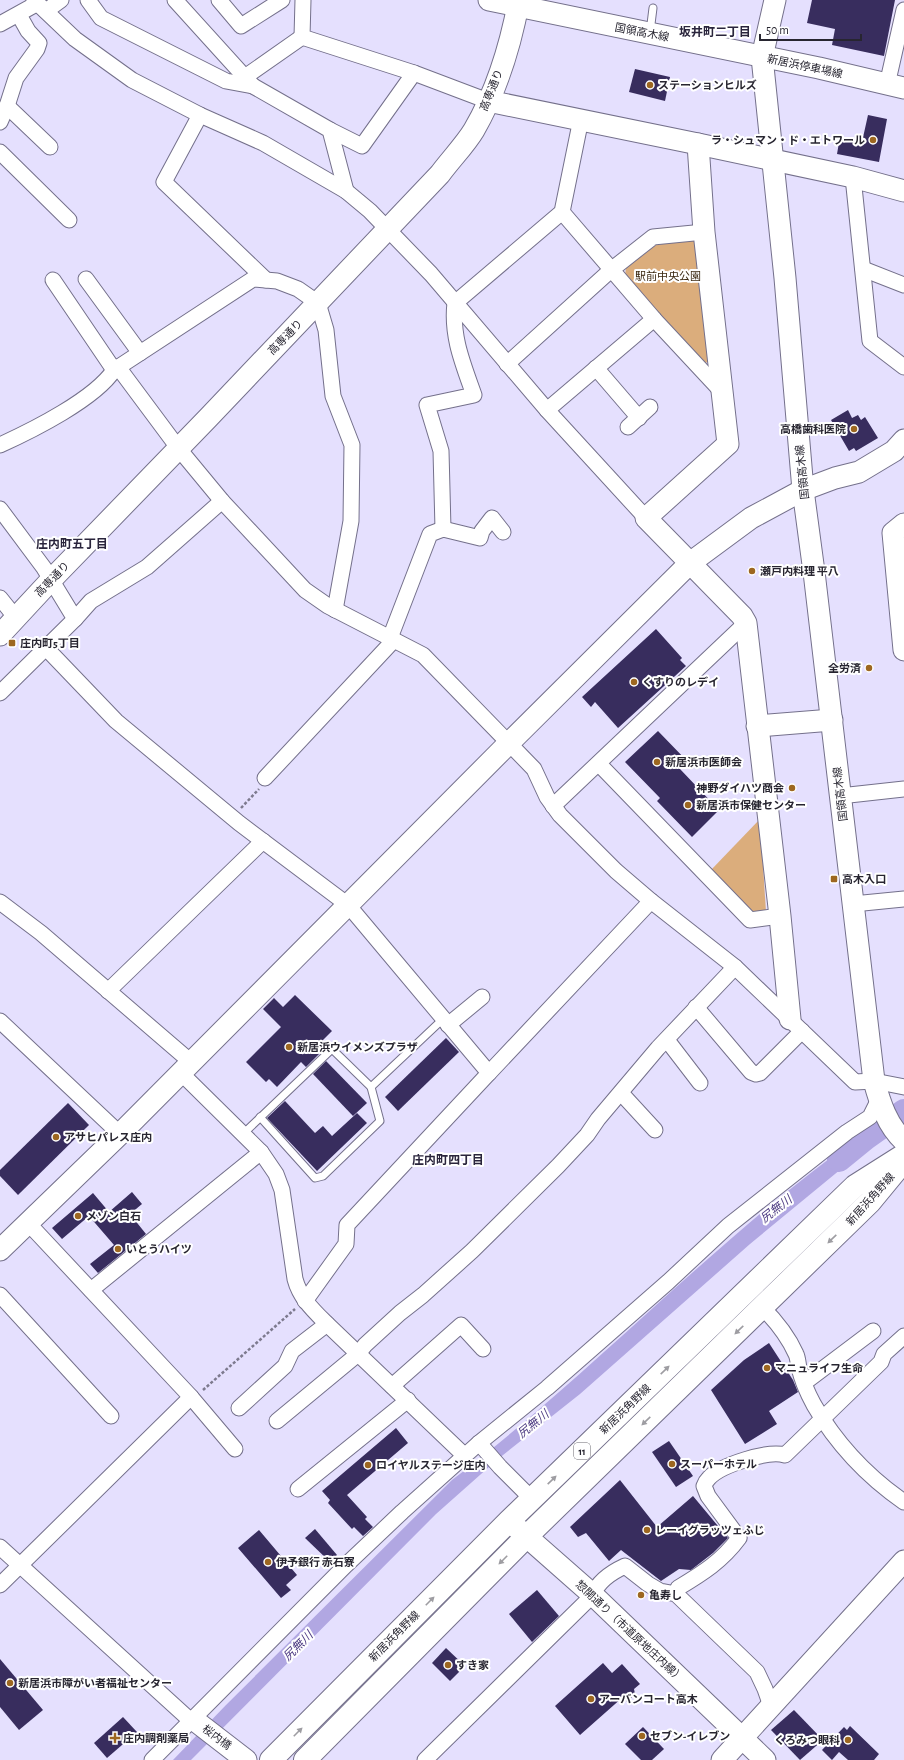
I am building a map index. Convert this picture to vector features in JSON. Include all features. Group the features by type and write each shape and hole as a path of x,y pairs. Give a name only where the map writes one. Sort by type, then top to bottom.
{"main road":[{"name":"新居浜角野線","path":"271,1760 509,1521 856,1186 904,1155"},
{"name":"新居浜角野線","path":"305,1760 526,1537 870,1202 904,1160"}],"street":[{"path":"0,24 39,5 61,0"},
{"path":"88,0 102,18 226,81 249,81 302,37 303,0"},
{"path":"175,0 249,81 330,130 362,146 414,73"},
{"path":"219,0 241,26 282,0"},
{"name":"国領高木線","path":"489,0 518,3 650,34 762,57 785,278 803,490 832,720 853,904 887,1114"},
{"name":"新居浜停車場線","path":"775,0 762,57 896,86"},
{"name":"高専通り","path":"0,635 51,580 179,449 388,230 450,161 474,131 488,101 507,51 518,3"},
{"path":"39,5 75,39 132,80 200,115 263,143 346,191 370,211 431,274 506,364 646,518 742,616 746,623 780,916 796,1025 760,1073 756,1074 751,1072 696,1007"},
{"path":"896,86 904,10"},
{"path":"0,122 16,78 37,50 39,43 28,31 19,15"},
{"path":"302,37 414,73 488,101 581,119 852,177 904,191"},
{"path":"7,106 50,147"},
{"path":"200,115 164,182 266,280"},
{"path":"443,529 440,451 427,405 474,395 457,349 454,314 455,303 562,212 581,119"},
{"path":"330,130 346,191"},
{"path":"646,518 728,444 704,232 698,144"},
{"path":"0,152 69,220"},
{"path":"852,177 870,341 904,367"},
{"path":"562,212 654,319 722,392"},
{"path":"506,364 611,270 653,237 704,232"},
{"path":"863,269 904,285"},
{"path":"86,279 140,353"},
{"path":"0,445 44,423 80,401 110,376 116,368 253,279 277,281 298,289 318,303 326,330 333,396 352,445 351,521 335,610"},
{"path":"53,280 116,368 179,449 222,501 305,590 335,610 423,655 534,769 553,806 560,815 616,871 651,902 735,967 887,1114"},
{"path":"548,410 654,319"},
{"path":"596,368 633,422 650,407"},
{"path":"0,1250 120,1134 690,563 751,518 803,490 835,478 859,472 901,451"},
{"path":"0,693 75,619 91,601 147,567 222,501"},
{"path":"0,509 44,568 75,619"},
{"path":"265,778 392,639 430,534 443,529 480,538 482,531 492,518 504,532"},
{"path":"904,524 893,533 904,650"},
{"path":"0,598 16,618"},
{"path":"553,806 746,623"},
{"path":"46,648 116,720 263,842 348,906 489,1073"},
{"path":"757,726 832,720"},
{"path":"599,764 750,920 780,916"},
{"path":"840,796 904,789"},
{"path":"108,991 263,842"},
{"path":"853,904 904,899"},
{"path":"0,902 42,933 108,991 186,1067 243,1134 261,1152 276,1174 282,1190 295,1279 298,1290 305,1301 327,1324 465,1456"},
{"path":"305,1301 346,1244 347,1225 651,902"},
{"path":"277,1421 358,1354 371,1339 400,1313 434,1286 530,1195 587,1135 598,1119 666,1040 735,967"},
{"path":"445,1022 482,997"},
{"path":"0,1021 120,1134"},
{"path":"666,1040 700,1083"},
{"path":"152,1760 195,1722 231,1679 346,1565 465,1456 481,1446 668,1282 728,1226 848,1132 870,1117 887,1114 904,1087"},
{"path":"621,1093 655,1130"},
{"path":"91,1290 261,1152"},
{"path":"28,1223 192,1398 235,1449"},
{"path":"0,1295 111,1416"},
{"path":"762,1307 775,1320 796,1354 804,1383 815,1405 846,1449 876,1481 904,1502"},
{"path":"239,1408 285,1366 292,1351 327,1324"},
{"path":"392,1386 461,1325 483,1349"},
{"path":"804,1383 872,1331"},
{"path":"676,1594 678,1588 704,1573 727,1554 740,1538 708,1496 704,1486 710,1477 736,1462 764,1454 778,1452 786,1454 881,1362 884,1354 904,1336"},
{"path":"0,1585 192,1398"},
{"path":"298,1489 408,1400"},
{"path":"481,1446 532,1499"},
{"name":"惣開通り（市道原地庄内線）","path":"509,1521 593,1595 765,1760"},
{"path":"0,1547 195,1722"},
{"path":"722,1760 904,1561"},
{"path":"425,1760 593,1595 596,1588 605,1579 615,1571 626,1566 648,1584 660,1591 676,1594 757,1672 771,1706"},
{"name":"桜内橋","path":"195,1722 241,1756"}],"lane":[{"path":"650,34 654,8"},
{"path":"371,1087 445,1022"},
{"path":"243,1134 260,1117 332,1049 371,1087 380,1121 323,1176 315,1178 260,1117"}],"path":[{"path":"232,817 266,782 265,778"},
{"path":"192,1398 305,1301"}],"green space":[{"name":"駅前中央公園","path":"692,239 697,243 710,361 703,364 625,275 626,268 656,245"},
{"path":"760,819 766,912 754,916 711,870"}],"water":[{"path":"865,1132 864,1148 852,1160 750,1244 580,1394 498,1459 436,1514 191,1760 173,1760 226,1705 452,1480 560,1392 765,1210"}],"building":[{"path":"812,0 895,0 884,56 832,45 835,29 807,23"},
{"name":"ステーションヒルズ","path":"635,69 670,77 665,101 629,92"},
{"name":"ラ・シュマン・ド・エトワール","path":"868,115 887,119 879,162 837,154 840,137 862,142"},
{"name":"高橋歯科医院","path":"848,410 852,418 858,415 861,420 865,417 878,438 856,451 854,448 849,451 831,420"},
{"name":"くすりのレデイ","path":"656,629 682,658 680,660 686,666 618,728 595,702 591,707 582,697"},
{"path":"658,731 688,762 680,769 719,810 692,837 657,801 660,798 625,762"},
{"name":"新居浜ウイメンズプラザ","path":"295,995 332,1031 314,1049 319,1054 306,1067 301,1062 277,1087 269,1079 266,1082 246,1062 281,1027 263,1009 274,998 283,1007"},
{"path":"446,1038 459,1052 398,1111 385,1097"},
{"path":"326,1061 367,1103 353,1116 313,1074"},
{"path":"285,1101 315,1133 323,1126 332,1136 357,1113 367,1123 317,1171 267,1118"},
{"name":"アサヒパレス庄内","path":"68,1103 89,1125 18,1195 0,1176 0,1170"},
{"path":"132,1192 142,1204 130,1214 146,1234 98,1273 90,1264 114,1245 89,1216 62,1239 52,1228 93,1193 109,1212"},
{"path":"769,1343 793,1380 798,1392 769,1411 777,1424 745,1444 711,1390 744,1360"},
{"name":"ロイヤルステージ庄内","path":"396,1428 408,1443 347,1495 367,1517 365,1519 373,1527 363,1536 354,1527 352,1529 328,1503 330,1500 322,1491"},
{"name":"スーパーホテル","path":"669,1441 693,1476 676,1487 652,1452"},
{"name":"レーイグラッツェふじ","path":"620,1480 657,1527 693,1496 728,1538 713,1553 691,1570 679,1569 661,1581 621,1550 609,1561 586,1533 578,1537 570,1527"},
{"path":"315,1529 337,1555 330,1562 305,1538"},
{"name":"伊予銀行 赤石寮","path":"259,1530 297,1575 286,1585 291,1590 281,1598 238,1548"},
{"path":"537,1590 559,1616 532,1642 509,1614"},
{"name":"すき家","path":"446,1648 465,1666 450,1681 432,1663"},
{"name":"新居浜市障がい者福祉センター","path":"0,1659 43,1710 19,1730 0,1707"},
{"name":"アーバンコート高木","path":"603,1663 612,1673 622,1664 640,1684 634,1689 635,1694 627,1702 623,1697 580,1735 555,1706"},
{"path":"794,1710 823,1740 800,1760 771,1730"},
{"name":"庄内調剤薬局","path":"123,1717 137,1732 107,1758 94,1743"},
{"name":"くろみつ眼科","path":"850,1726 879,1754 874,1760 848,1760 839,1752 832,1760 822,1750 844,1727 847,1730"},
{"name":"セブン-イレブン","path":"643,1727 664,1749 652,1760 641,1760 625,1744"}],"waterway":[{"name":"尻無川","path":"839,1160 866,1138 904,1111"}],"place":[{"name":"ステーションヒルズ","path":"650,85"},
{"name":"ラ・シュマン・ド・エトワール","path":"873,140"},
{"name":"高橋歯科医院","path":"854,429"},
{"name":"瀬戸内料理 平八","path":"752,571"},
{"name":"庄内町5丁目","path":"12,643"},
{"name":"全労済","path":"869,668"},
{"name":"くすりのレデイ","path":"634,682"},
{"name":"新居浜市医師会","path":"657,762"},
{"name":"神野ダイハツ商会","path":"792,788"},
{"name":"新居浜市保健センター","path":"688,805"},
{"name":"高木入口","path":"834,879"},
{"name":"新居浜ウイメンズプラザ","path":"289,1047"},
{"name":"アサヒパレス庄内","path":"56,1137"},
{"name":"メゾン白石","path":"78,1216"},
{"name":"いとうハイツ","path":"118,1249"},
{"name":"マニュライフ生命","path":"767,1368"},
{"name":"スーパーホテル","path":"672,1464"},
{"name":"ロイヤルステージ庄内","path":"368,1465"},
{"name":"レーイグラッツェふじ","path":"647,1530"},
{"name":"伊予銀行 赤石寮","path":"268,1562"},
{"name":"亀寿し","path":"641,1595"},
{"name":"すき家","path":"448,1665"},
{"name":"新居浜市障がい者福祉センター","path":"10,1683"},
{"name":"アーバンコート高木","path":"591,1699"},
{"name":"セブン-イレブン","path":"642,1736"},
{"name":"庄内調剤薬局","path":"115,1738"},
{"name":"くろみつ眼科","path":"848,1740"}],"district":[{"name":"坂井町二丁目","path":"715,32"},
{"name":"庄内町五丁目","path":"72,544"},
{"name":"庄内町四丁目","path":"448,1160"}]}
